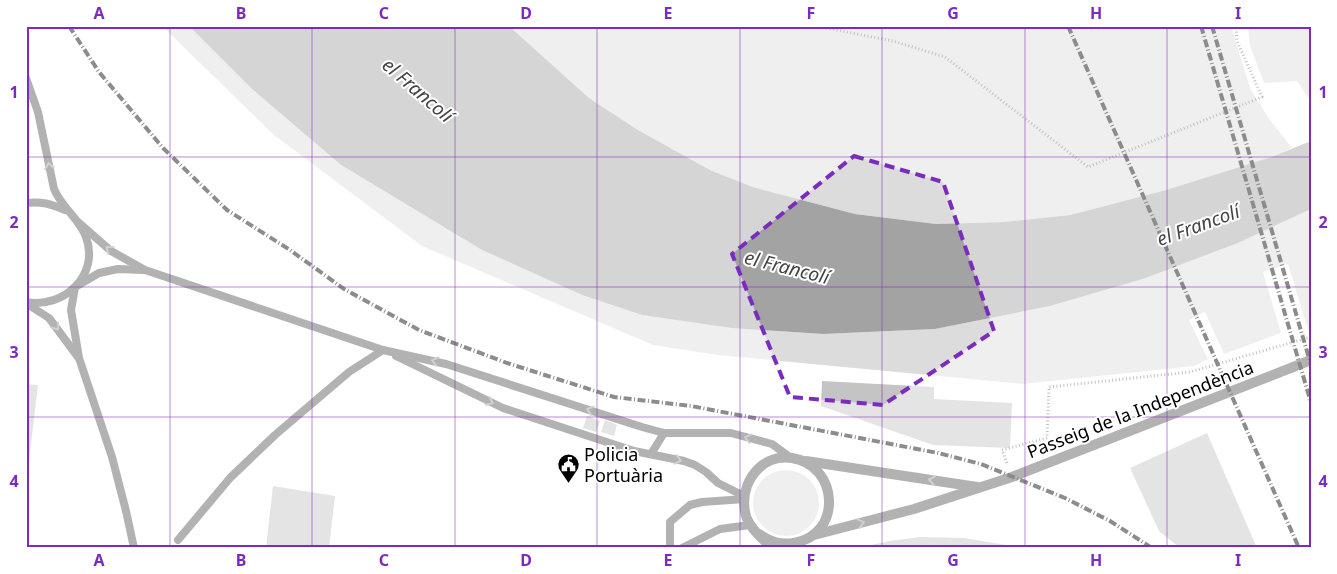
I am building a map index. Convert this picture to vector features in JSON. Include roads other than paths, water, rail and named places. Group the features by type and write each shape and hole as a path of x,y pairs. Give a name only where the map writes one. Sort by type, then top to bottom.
{"street":[{"name":"Passeig de la Independència","path":"810,540 1012,477 1311,360"},
{"name":"Passeig de la Independència","path":"796,459 980,488"},
{"path":"759,534 770,541 782,544 810,540 826,519 830,500 826,485 818,472 810,465 796,459 774,460 758,468 747,482 744,497 745,513 750,524 759,534 772,548"}],"lane":[{"path":"26,78 38,112 51,179 58,200 78,222 111,251 145,270 383,350 446,364 642,427 664,433 731,433 772,444 796,459"},
{"path":"26,197 38,202"},
{"path":"26,203 51,204 66,210"},
{"path":"78,222 86,238 88,255 85,272 75,287 71,310 79,358 112,457 134,548"},
{"path":"26,303 45,303 57,300 99,273 118,269 145,270"},
{"path":"26,303 49,318 79,358"},
{"path":"383,350 503,408 634,450 695,465 718,483 744,497"},
{"path":"178,540 230,478 275,435 349,372 383,350"},
{"path":"651,454 664,433"},
{"path":"670,548 670,522 690,505 744,497"},
{"path":"682,548 720,529 750,524"}],"water":[{"name":"el Francolí","path":"189,26 509,26 589,98 638,130 710,170 753,187 855,214 936,224 1004,222 1070,215 1166,190 1274,156 1311,141 1311,209 1238,243 1143,279 1050,306 935,329 823,334 731,328 642,315 582,295 482,250 341,165 252,89"}],"railway":[{"path":"69,26 99,72 163,148 227,210 290,250 344,289 419,330 507,363 614,397 691,406 938,453 981,464 1065,498 1110,521 1152,548"},
{"path":"1068,26 1299,548"},
{"path":"1201,26 1311,403"},
{"path":"1212,26 1311,365"}],"place":[{"name":"Policia Portuària","path":"568,483"}]}
